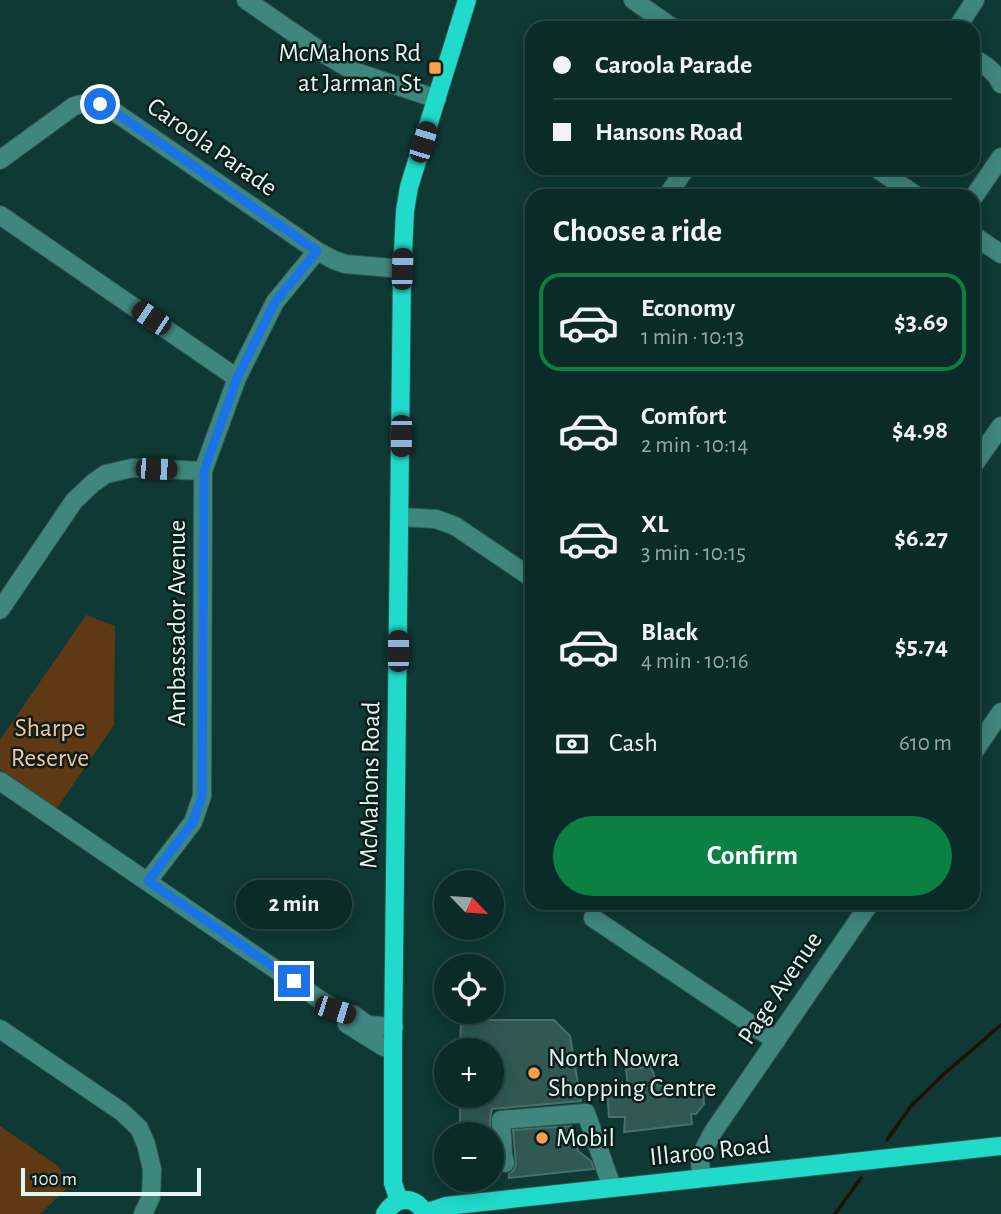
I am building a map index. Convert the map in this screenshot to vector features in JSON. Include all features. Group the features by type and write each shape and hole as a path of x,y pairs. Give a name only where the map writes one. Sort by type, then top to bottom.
{"main road":[{"name":"McMahons Road","path":"399,1201 393,1183 393,1047 402,269 406,199 467,0"},
{"name":"Illaroo Road","path":"425,1213 446,1206 1001,1146"},
{"path":"385,1214 393,1203 405,1200 417,1203 425,1213"}],"street":[{"path":"246,0 353,71 437,99"},
{"path":"633,0 663,21"},
{"path":"962,21 975,0"},
{"path":"980,62 999,78 1001,83"},
{"name":"Caroola Parade","path":"0,160 74,106 85,103 100,104 317,251 345,264 402,269"},
{"path":"979,189 1001,157"},
{"path":"886,175 907,189"},
{"path":"0,215 237,378"},
{"path":"980,240 1001,254"},
{"name":"Ambassador Avenue","path":"148,881 193,822 202,796 204,471 237,378 275,302 317,251"},
{"path":"981,440 1001,426"},
{"path":"0,610 74,501 106,474 132,468 204,471"},
{"path":"400,517 436,519 456,526 525,573"},
{"path":"980,743 1001,712"},
{"path":"0,781 335,1010 354,1016 368,1025 394,1027"},
{"name":"Page Avenue","path":"701,1177 700,1157 713,1132 865,910"},
{"path":"593,918 776,1041"},
{"path":"335,1010 346,1024 384,1047 393,1047"},
{"path":"0,1029 121,1112 139,1128 152,1169 151,1197 144,1214"},
{"path":"505,1163 502,1155 501,1120 586,1113 612,1187"}],"green space":[{"name":"Sharpe Reserve","path":"86,615 115,626 114,725 57,808 0,769 0,740"},
{"path":"0,1126 58,1166 70,1185 40,1214 0,1214"}],"building":[{"name":"North Nowra Shopping Centre","path":"504,1020 554,1020 570,1036 581,1101 504,1108 504,1038 460,1038 461,1024 504,1024"},
{"path":"651,1067 658,1086 695,1083 703,1090 704,1104 696,1114 691,1114 692,1124 624,1132 625,1117 609,1117 607,1089 628,1087 626,1069"},
{"name":"North Nowra Shopping Centre","path":"460,1108 503,1108 492,1109 490,1122 460,1122"},
{"name":"Mobil","path":"571,1126 578,1151 591,1161 594,1169 509,1178 516,1165 513,1130"}],"waterway":[{"path":"887,1140 911,1106 1001,1025"},
{"path":"835,1214 861,1178"}],"place":[{"name":"McMahons Rd at Jarman St","path":"435,68"},
{"name":"North Nowra Shopping Centre","path":"534,1073"},
{"name":"Mobil","path":"542,1138"}],"route":[{"path":"100,104 317,251 275,302 237,378 204,471 202,796 193,822 148,881 294,981"}]}
